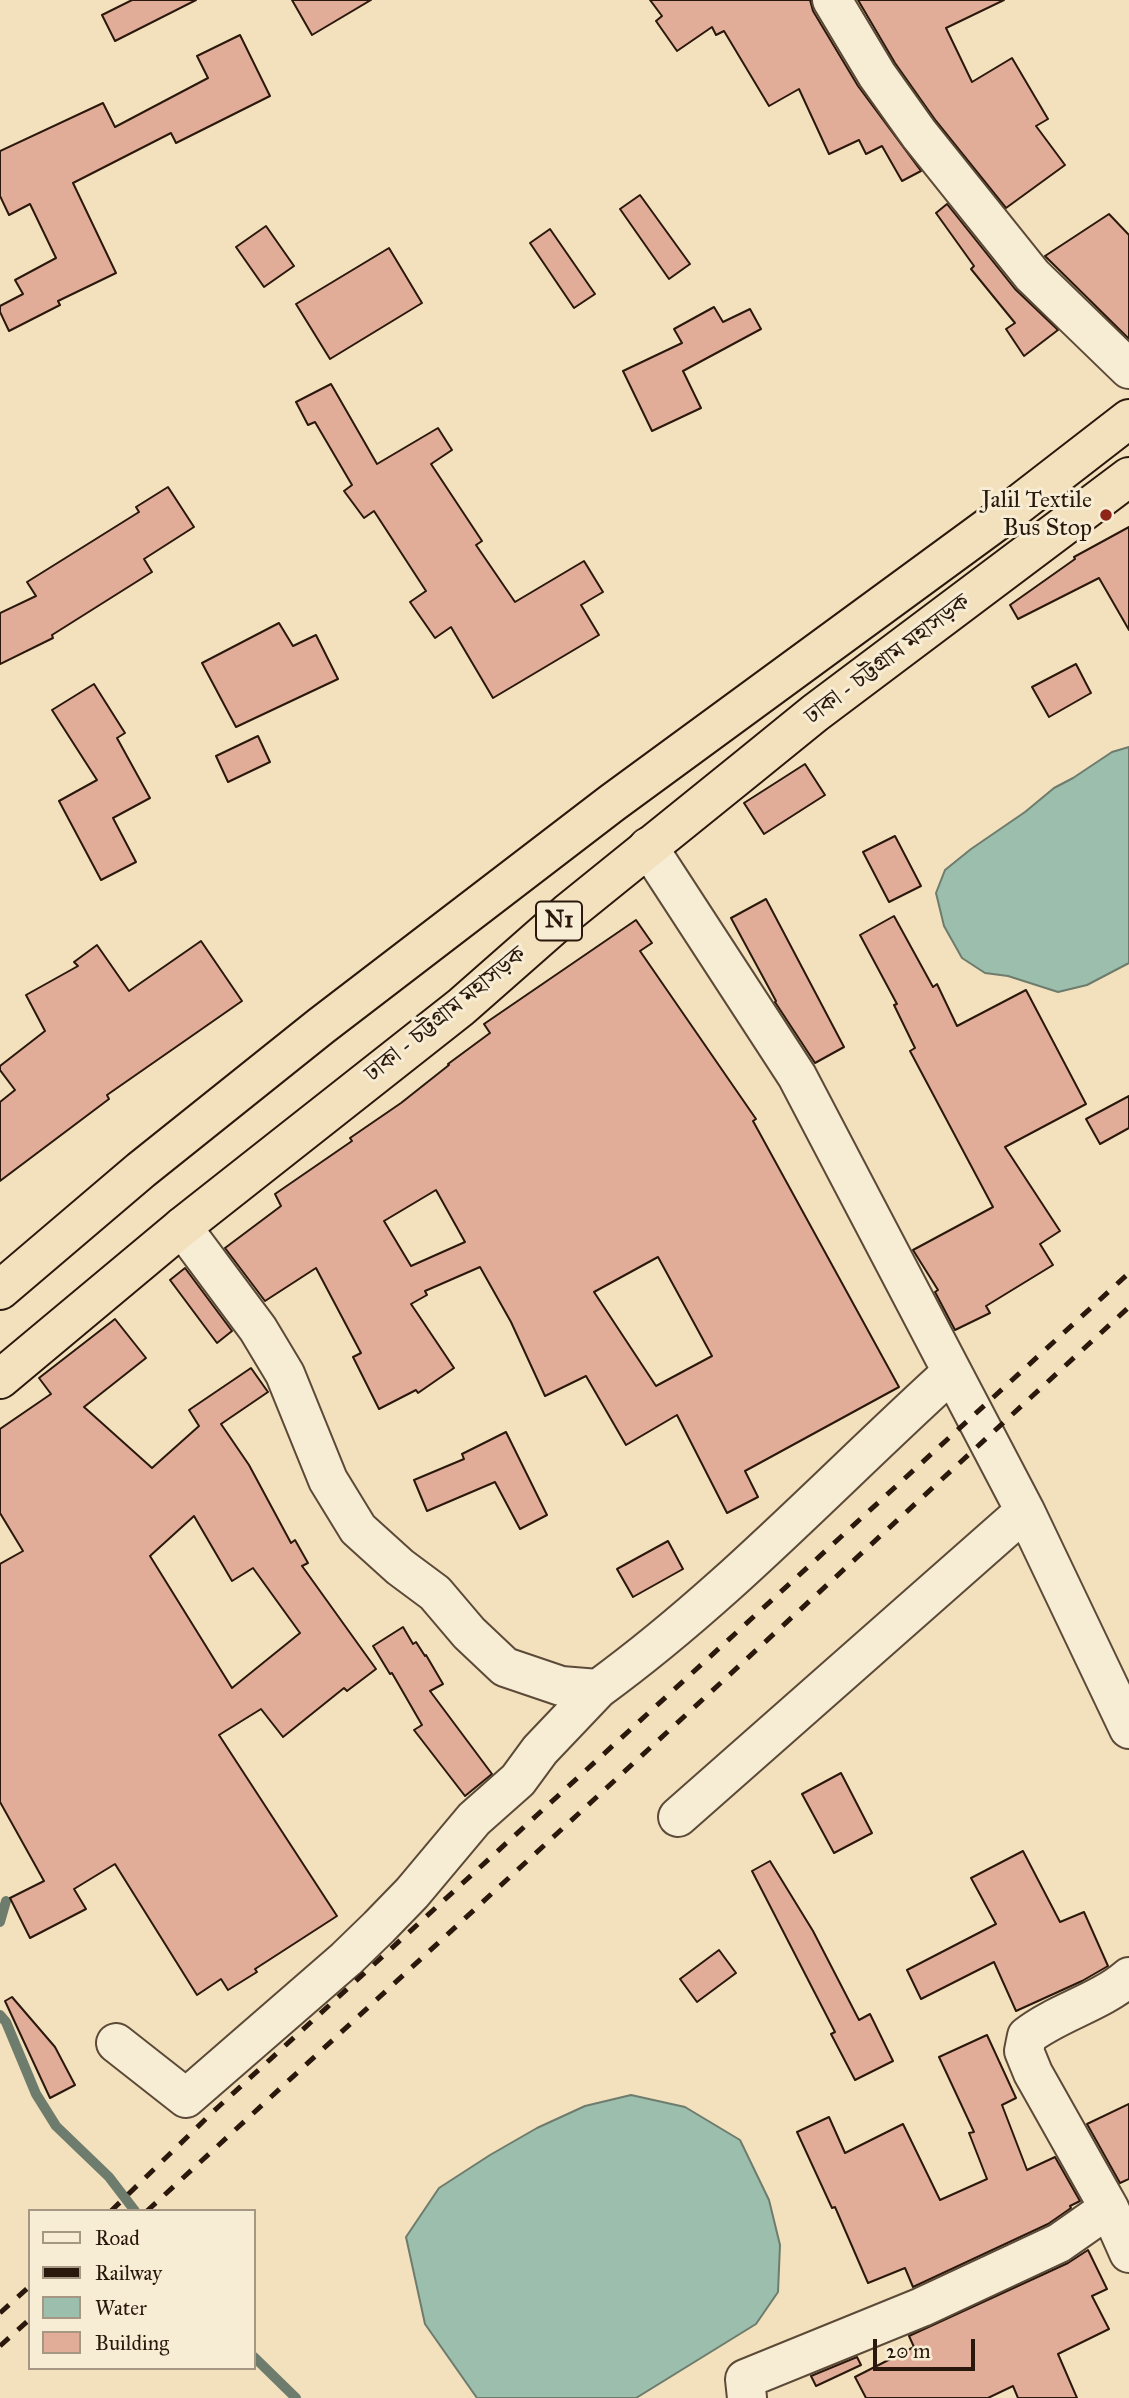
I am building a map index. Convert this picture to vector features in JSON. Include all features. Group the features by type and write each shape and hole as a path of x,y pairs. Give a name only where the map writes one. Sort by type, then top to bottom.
{"highway":[{"name":"ঢাকা - চট্টগ্রাম মহাসড়ক","path":"0,1290 142,1170 321,1026 612,803 1005,515 1129,419"},
{"name":"ঢাকা - চট্টগ্রাম মহাসড়ক","path":"0,1379 182,1227 461,1007 648,847 815,713 1129,477"}],"street":[{"path":"832,0 877,75 919,134 1024,265 1129,369"},
{"path":"648,847 797,1076 1025,1511 1129,1729"},
{"path":"182,1227 258,1329 285,1374 328,1480 358,1529 400,1567 435,1593 469,1633 505,1667 561,1686 598,1689"},
{"path":"116,2043 186,2098 362,1943 412,1893 474,1819 518,1780 540,1750 598,1689 651,1650 727,1585 842,1478 895,1423 952,1372"},
{"path":"678,1817 1025,1511"},
{"path":"1129,1977 1094,2000 1045,2022 1027,2036 1024,2051 1033,2073 1109,2208 1129,2253"},
{"path":"747,2398 745,2379 922,2307 1059,2243 1109,2208"}],"water":[{"path":"1129,747 1129,963 1087,985 1058,992 1008,976 985,973 962,958 944,926 936,893 945,870 1054,788 1112,752"},
{"path":"631,2095 685,2107 740,2140 769,2200 780,2245 778,2292 756,2324 636,2398 477,2398 425,2324 406,2237 439,2188 490,2155 537,2128 585,2106"}],"building":[{"path":"132,0 196,0 115,41 102,15"},
{"path":"292,0 371,0 312,35"},
{"path":"650,0 810,0 813,11 858,86 921,171 902,181 882,146 866,154 859,140 829,154 799,89 769,106 724,31 716,35 712,27 677,51 656,21 662,16"},
{"path":"858,0 1004,0 946,28 972,82 1012,58 1048,119 1036,126 1065,165 1006,208 936,121 895,63"},
{"path":"240,35 270,96 176,143 171,133 73,183 116,273 58,301 60,305 9,331 0,306 23,294 15,280 56,258 30,204 9,215 0,196 0,151 103,103 115,127 208,78 197,56"},
{"path":"640,195 690,264 669,279 620,209"},
{"path":"947,204 1015,289 1058,330 1024,356 1006,329 1015,323 971,269 974,266 936,213"},
{"path":"1109,214 1129,235 1129,339 1045,256"},
{"path":"266,226 294,266 264,287 236,247"},
{"path":"550,229 595,294 574,308 530,243"},
{"path":"389,248 422,303 330,359 296,304"},
{"path":"714,307 723,322 750,309 761,329 683,371 701,408 652,431 623,371 682,343 674,329"},
{"path":"331,384 377,464 438,428 452,450 431,464 482,541 476,545 515,602 584,561 603,592 581,605 599,635 493,698 451,627 435,638 410,602 426,591 374,511 364,518 344,491 352,485 315,422 308,425 296,402"},
{"path":"168,487 194,527 144,559 152,572 52,635 53,638 0,664 0,613 36,596 27,582 139,512 136,507"},
{"path":"1129,527 1129,630 1099,578 1018,619 1010,605 1075,559 1074,557"},
{"path":"279,623 293,646 316,635 338,679 236,727 202,663"},
{"path":"1076,664 1091,693 1049,717 1032,687"},
{"path":"94,684 125,733 117,738 150,798 113,818 136,862 101,880 59,801 97,780 52,710"},
{"path":"258,736 270,762 228,782 216,756"},
{"path":"805,764 825,795 764,834 744,803"},
{"path":"895,836 921,886 889,902 863,852"},
{"path":"766,899 844,1047 815,1063 775,1002 731,918"},
{"path":"894,916 933,987 937,984 957,1026 1026,990 1086,1104 1005,1147 1060,1231 1040,1244 1053,1265 986,1306 990,1313 955,1330 935,1292 938,1290 913,1250 993,1207 910,1051 915,1048 894,1005 897,1004 860,935"},
{"path":"636,920 652,943 640,951 756,1119 753,1121 899,1387 745,1471 758,1497 727,1513 677,1415 626,1445 586,1376 545,1396 511,1322 480,1267 425,1291 427,1295 411,1304 454,1368 418,1393 416,1390 379,1409 353,1357 361,1353 316,1268 265,1301 225,1248 281,1206 275,1194 352,1141 350,1138 401,1103 490,1033 484,1024","holes":["436,1190 465,1242 411,1266 384,1221","658,1257 712,1356 656,1386 594,1292"]},
{"path":"201,941 242,1001 107,1095 109,1099 0,1181 0,1102 15,1090 0,1070 0,1066 45,1031 26,995 78,966 74,962 97,945 129,991"},
{"path":"1129,1096 1129,1128 1100,1144 1086,1119"},
{"path":"185,1268 232,1331 217,1343 170,1280"},
{"path":"115,1319 146,1358 84,1407 152,1468 199,1426 189,1410 251,1368 268,1392 221,1424 249,1465 291,1543 295,1540 308,1563 302,1566 376,1669 347,1691 344,1688 283,1737 261,1709 219,1735 337,1916 255,1969 257,1972 228,1990 221,1979 197,1995 115,1864 74,1889 86,1909 30,1938 10,1898 44,1881 0,1802 0,1564 23,1551 0,1513 0,1429 51,1394 39,1378","holes":["194,1516 232,1581 253,1568 300,1633 232,1688 150,1556"]},
{"path":"506,1432 547,1515 520,1529 495,1482 427,1511 414,1480 464,1459 462,1454"},
{"path":"668,1541 683,1569 633,1597 617,1569"},
{"path":"403,1627 413,1644 416,1642 426,1655 443,1684 430,1691 492,1774 465,1796 414,1730 422,1725 373,1646"},
{"path":"841,1773 872,1833 834,1853 802,1794"},
{"path":"1023,1851 1060,1922 1084,1912 1108,1966 1016,2011 994,1962 921,1999 907,1970 996,1924 971,1878"},
{"path":"770,1861 813,1931 859,2020 870,2014 893,2061 855,2080 831,2034 835,2032 752,1871"},
{"path":"719,1950 736,1973 697,2002 680,1979"},
{"path":"12,1997 55,2047 75,2085 50,2098 5,2001"},
{"path":"987,2035 1016,2098 1002,2105 1027,2170 1055,2157 1080,2201 1048,2224 913,2287 905,2268 868,2283 835,2207 832,2208 797,2132 829,2117 845,2153 903,2124 940,2200 987,2179 969,2133 974,2132 939,2057"},
{"path":"1129,2104 1129,2179 1120,2183 1087,2124"},
{"path":"1088,2250 1107,2289 1092,2296 1109,2329 1058,2354 1077,2398 1018,2398 1013,2386 988,2398 866,2398 855,2377 914,2347 909,2336 1068,2263"},
{"path":"857,2357 861,2365 816,2386 811,2376"}],"waterway":[{"path":"0,1922 6,1901"},
{"path":"0,2015 6,2022 36,2094 56,2126 109,2177 133,2209"},
{"path":"256,2359 296,2398"}],"railway":[{"path":"113,2209 216,2109 1129,1273"},
{"path":"149,2209 1129,1307"},
{"path":"0,2313 28,2288"},
{"path":"0,2346 28,2321"}],"place":[{"name":"Jalil Textile Bus Stop","path":"1106,515"}]}
